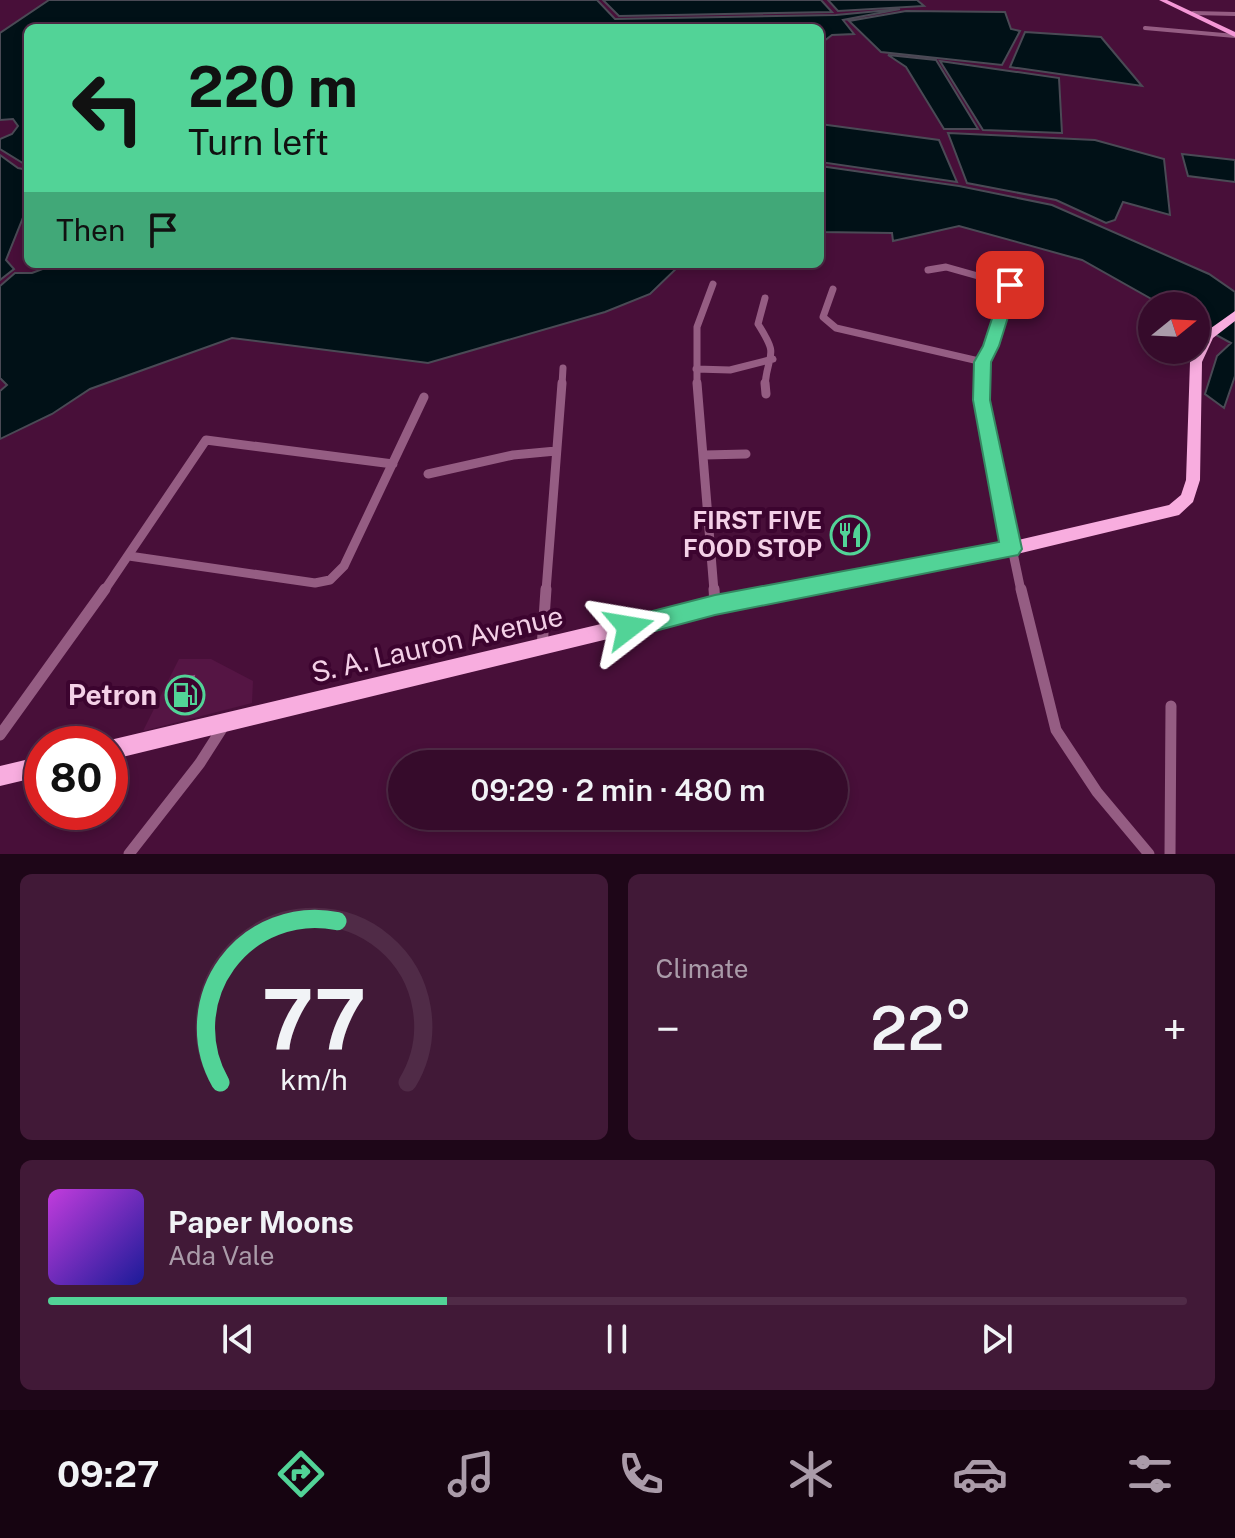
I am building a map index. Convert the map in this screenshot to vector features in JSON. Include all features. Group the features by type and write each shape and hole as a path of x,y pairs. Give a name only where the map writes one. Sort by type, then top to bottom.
{"highway":[{"name":"S. A. Lauron Avenue","path":"128,746 542,649 715,605 1011,549 1174,510 1188,498 1193,480 1196,362 1208,336 1235,315"},
{"path":"0,776 24,770"}],"main road":[{"path":"1162,0 1235,36"}],"street":[{"path":"1193,13 1235,14"},
{"path":"1145,28 1235,36"},
{"path":"928,270 946,267 1010,285 983,362 981,400 1011,549 1056,730 1097,792 1149,854"},
{"path":"713,284 697,327 696,369 715,605"},
{"path":"833,289 823,310 828,323 836,328 983,362"},
{"path":"765,298 758,324 773,350 773,359 762,380 766,394"},
{"path":"696,369 730,370 773,359"},
{"path":"542,649 563,368"},
{"path":"129,556 315,583 330,580 344,566 424,397"},
{"path":"0,735 129,556 206,440 393,464"},
{"path":"428,474 513,455 556,451"},
{"path":"705,455 746,454"},
{"path":"1170,854 1171,706"},
{"path":"129,854 200,763 226,723"}],"shaded area":[{"path":"49,0 597,0 615,19 836,15 900,9 843,20 854,34 832,35 824,41 824,24 24,24 24,164 0,149 0,139 12,134 18,126 13,119 0,120 0,33"},
{"path":"603,0 821,0 832,12 619,16"},
{"path":"828,0 917,0 924,6 838,11"},
{"path":"906,11 1005,12 1011,29 1020,31 1002,65 881,52 849,21"},
{"path":"1025,32 1101,37 1142,86 1010,67"},
{"path":"888,55 936,60 978,129 944,129 906,67"},
{"path":"940,61 1059,78 1062,133 983,130"},
{"path":"824,125 939,140 957,182 824,163"},
{"path":"948,133 1095,140 1164,159 1170,215 1123,202 1115,220 1106,223 1056,200 967,183"},
{"path":"1182,154 1235,160 1235,182 1188,176"},
{"path":"0,155 24,169 24,215 6,260 14,269 0,280"},
{"path":"824,167 959,186 1052,205 1209,274 1235,292 1235,376 1224,408 1205,394 1217,356 1231,343 1210,332 1210,292 1139,292 1082,260 959,226 893,241 892,233 824,232"},
{"path":"45,268 677,268 650,294 605,312 428,363 232,338 90,389 52,414 0,439 0,391 7,385 0,378 0,286 15,273 32,273"},
{"path":"179,659 211,659 253,681 252,703 143,731"}],"building":[{"path":"194,676 190,697 168,701 172,680"}],"place":[{"name":"FIRST FIVE FOOD STOP","path":"850,535"},
{"name":"Petron","path":"185,695"}],"route":[{"path":"629,627 715,605 1011,549 981,400 983,362 1010,285"}]}
